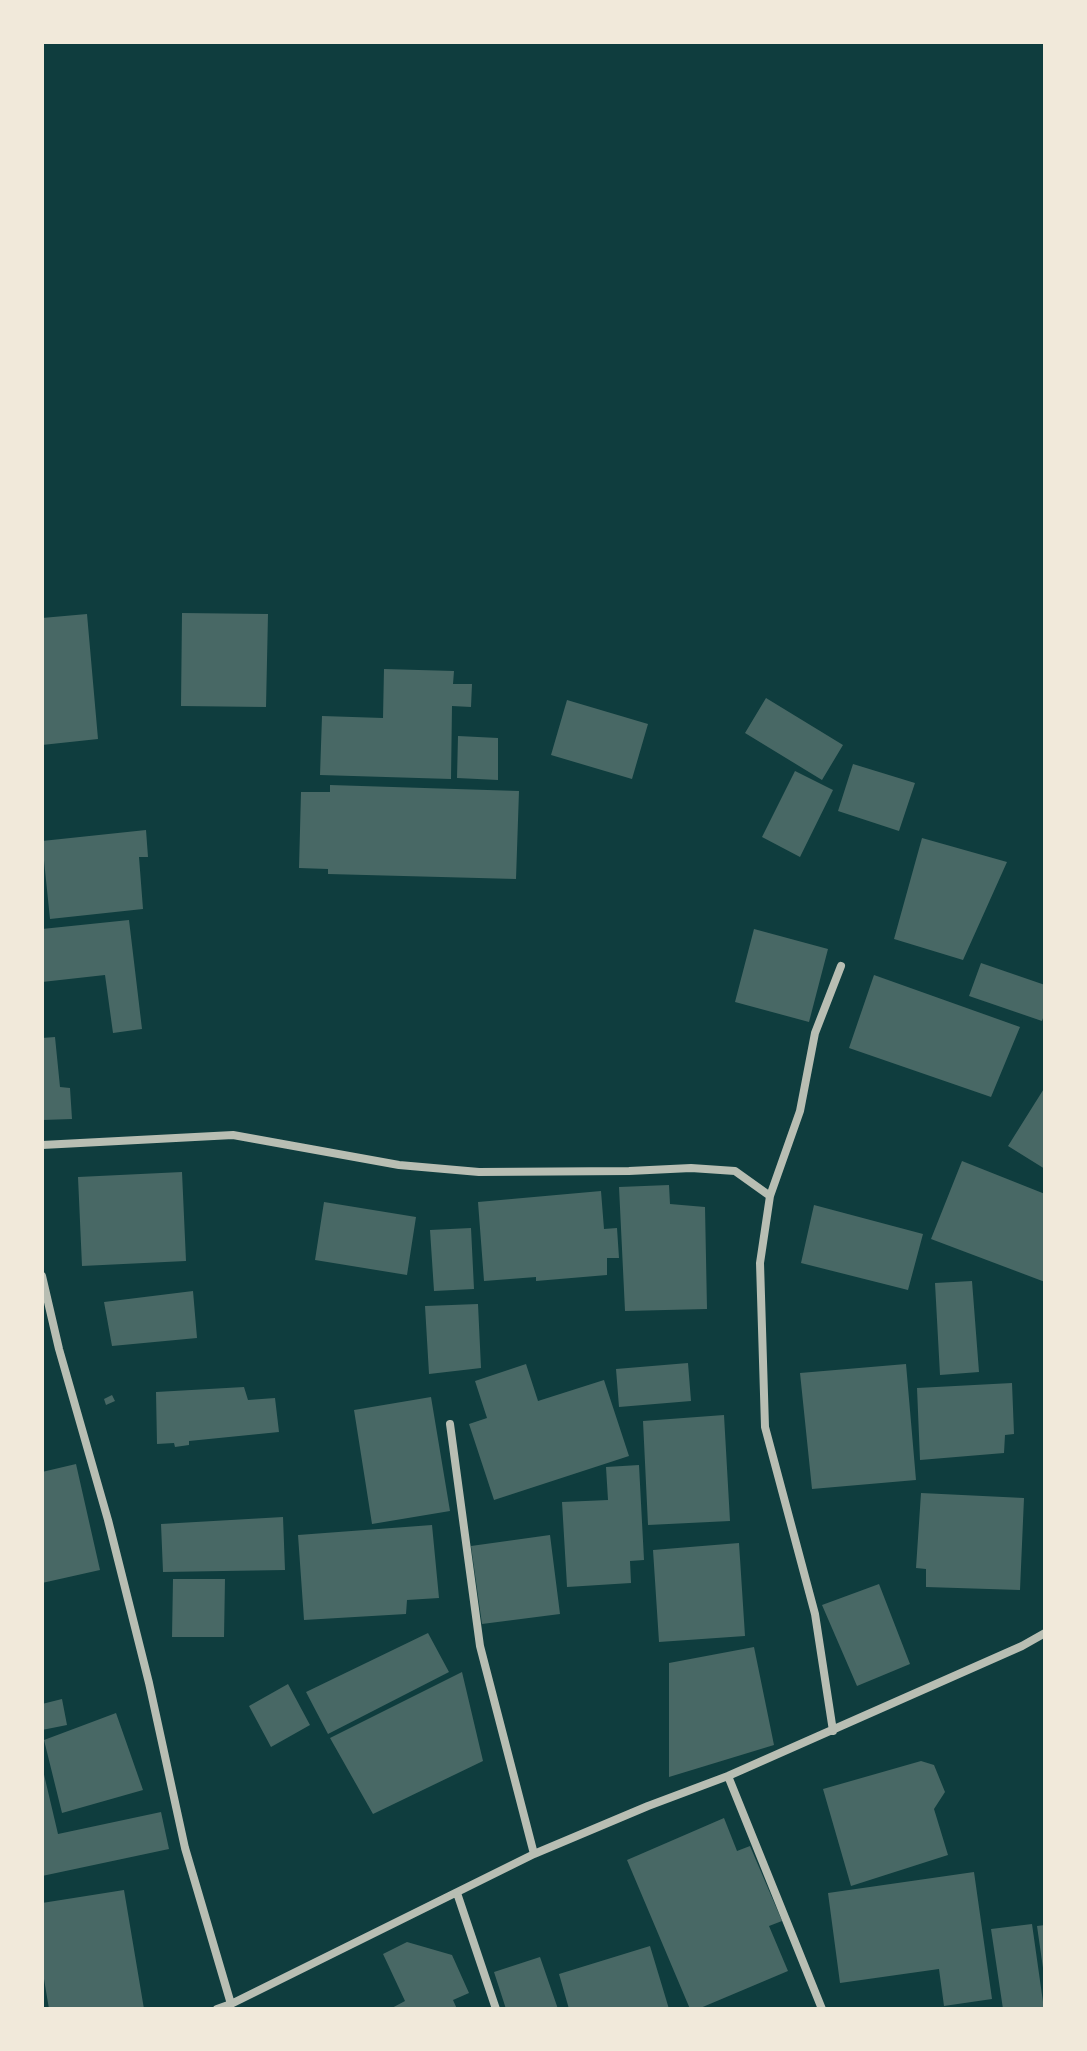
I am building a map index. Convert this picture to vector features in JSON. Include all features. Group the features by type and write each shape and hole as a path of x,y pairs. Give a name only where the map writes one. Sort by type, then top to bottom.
{"street":[{"path":"833,1731 815,1614 765,1427 760,1263 770,1196 800,1111 815,1033 841,966"},
{"path":"42,1145 233,1135 399,1165 479,1172 691,1168 735,1171 770,1196"},
{"path":"42,1276 149,1683 185,1848 231,2004"},
{"path":"450,1424 480,1646 534,1854"},
{"path":"217,2009 534,1854 833,1731 1045,1633"},
{"path":"728,1776 822,2009"},
{"path":"457,1893 496,2009"}],"building":[{"path":"182,613 268,614 266,707 181,706"},
{"path":"87,614 98,739 42,745 42,618"},
{"path":"384,669 454,671 453,684 472,684 471,707 452,706 451,779 320,775 322,716 383,718"},
{"path":"766,698 843,745 822,780 745,733"},
{"path":"567,700 648,724 632,779 551,755"},
{"path":"458,736 498,738 498,780 457,778"},
{"path":"853,764 915,783 899,831 838,811"},
{"path":"795,771 833,790 800,857 762,837"},
{"path":"330,785 519,791 516,879 328,874 328,869 299,868 301,792 330,792"},
{"path":"146,830 148,857 139,857 143,909 50,919 42,841"},
{"path":"922,838 1007,862 963,960 894,939"},
{"path":"129,920 142,1029 113,1033 105,975 42,982 42,929"},
{"path":"754,929 828,949 809,1022 735,1002"},
{"path":"981,963 1045,985 1042,1021 969,996"},
{"path":"874,975 1020,1027 991,1097 849,1048"},
{"path":"55,1037 60,1087 70,1088 72,1119 42,1120 42,1038"},
{"path":"1045,1087 1045,1169 1008,1146"},
{"path":"962,1161 1045,1194 1045,1282 931,1239"},
{"path":"182,1172 186,1261 82,1266 78,1177"},
{"path":"669,1185 670,1204 705,1207 707,1309 625,1311 619,1187"},
{"path":"601,1191 604,1229 617,1228 619,1258 607,1258 607,1275 536,1281 536,1277 484,1281 478,1202"},
{"path":"324,1202 416,1217 407,1275 315,1260"},
{"path":"814,1205 923,1234 908,1290 801,1263"},
{"path":"471,1228 474,1289 434,1291 430,1230"},
{"path":"972,1281 979,1372 940,1375 935,1283"},
{"path":"193,1291 197,1338 112,1346 104,1302"},
{"path":"478,1304 481,1368 429,1374 425,1306"},
{"path":"688,1363 691,1401 619,1407 616,1369"},
{"path":"526,1364 538,1401 604,1380 629,1456 494,1500 469,1424 487,1418 475,1381"},
{"path":"906,1364 916,1480 812,1489 800,1373"},
{"path":"1012,1383 1014,1434 1005,1435 1004,1453 920,1460 917,1388"},
{"path":"244,1387 248,1400 275,1398 279,1432 189,1441 189,1445 175,1447 174,1443 157,1444 156,1392"},
{"path":"112,1395 115,1401 106,1405 104,1399"},
{"path":"431,1397 450,1511 372,1524 354,1410"},
{"path":"724,1415 730,1521 648,1525 643,1421"},
{"path":"76,1464 100,1570 42,1583 42,1472"},
{"path":"639,1465 644,1560 630,1561 631,1583 567,1587 562,1502 608,1500 606,1467"},
{"path":"921,1493 1024,1498 1020,1590 926,1587 926,1569 916,1568"},
{"path":"283,1517 285,1570 163,1572 161,1524"},
{"path":"432,1525 439,1598 407,1600 406,1614 304,1620 298,1535"},
{"path":"550,1535 560,1614 482,1624 471,1546"},
{"path":"739,1543 745,1636 659,1642 653,1550"},
{"path":"173,1579 225,1579 224,1637 172,1637"},
{"path":"879,1584 910,1664 857,1686 822,1605"},
{"path":"428,1633 449,1672 328,1734 306,1692"},
{"path":"754,1647 774,1745 669,1777 669,1663"},
{"path":"462,1672 483,1761 373,1814 330,1738"},
{"path":"288,1684 310,1725 271,1747 249,1706"},
{"path":"62,1699 67,1725 42,1730 42,1704"},
{"path":"116,1713 143,1790 62,1813 44,1740"},
{"path":"921,1761 934,1765 945,1792 934,1809 948,1855 851,1886 823,1789"},
{"path":"42,1766 58,1834 161,1812 169,1849 42,1876"},
{"path":"724,1818 737,1851 750,1846 782,1921 769,1926 788,1971 698,2009 690,2009 627,1860"},
{"path":"974,1872 992,1999 944,2006 939,1969 840,1983 828,1893"},
{"path":"124,1890 144,2009 49,2009 42,1967 42,1903"},
{"path":"1032,1924 1044,2009 1003,2009 991,1929"},
{"path":"1045,1925 1045,1967 1043,1968 1037,1926"},
{"path":"407,1942 452,1955 469,1993 453,2000 457,2009 390,2009 405,2001 383,1954"},
{"path":"650,1946 669,2009 569,2009 559,1974"},
{"path":"540,1957 558,2009 506,2009 494,1972"}]}
